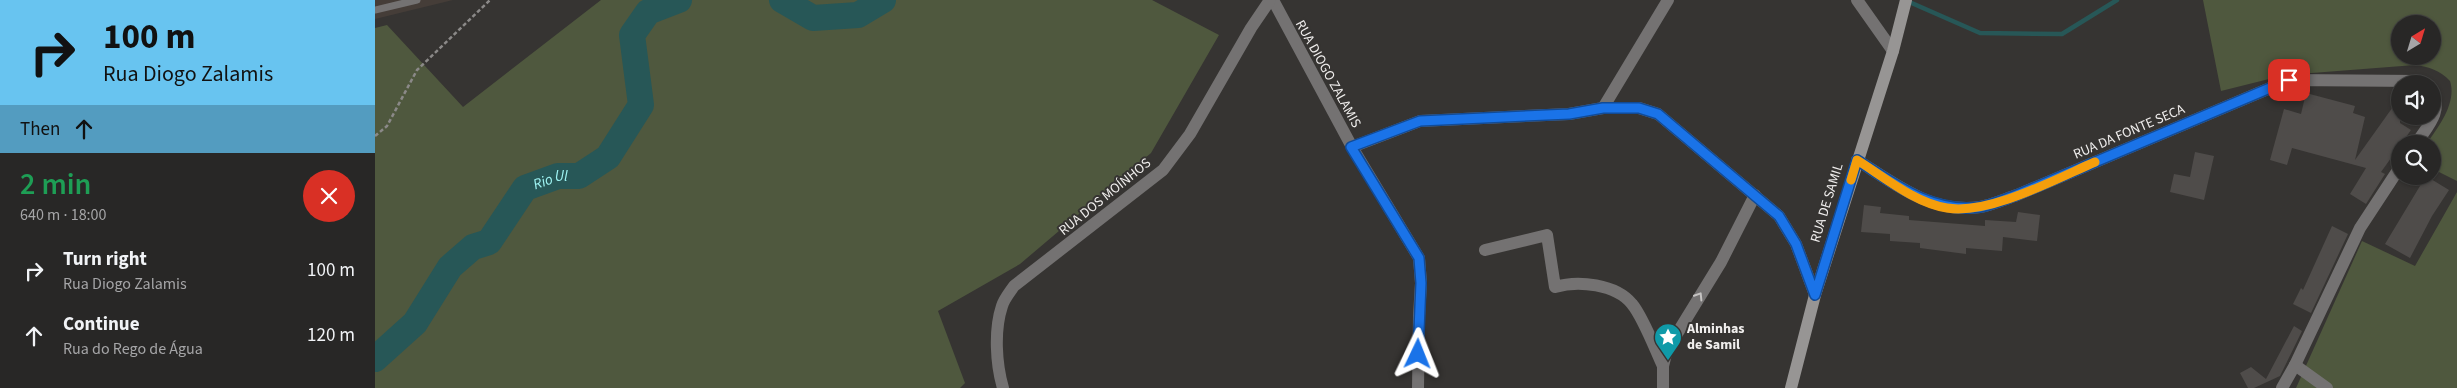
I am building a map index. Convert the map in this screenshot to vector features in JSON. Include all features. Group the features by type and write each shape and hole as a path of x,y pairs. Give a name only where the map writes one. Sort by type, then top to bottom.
{"street":[{"name":"RUA DIOGO ZALAMIS","path":"1271,0 1351,147 1420,121 1569,114 1603,108 1639,108 1658,114 1779,216 1796,244 1815,295"},
{"name":"RUA DOS MOÍNHOS","path":"1003,388 998,372 998,322 1002,304 1014,286 1163,170 1190,134 1251,28 1271,0"},
{"path":"1603,108 1669,0"},
{"path":"1857,0 1893,51"},
{"name":"RUA DE SAMIL","path":"1791,388 1815,295 1893,51 1906,0"},
{"name":"RUA DA FONTE SECA","path":"1857,160 1919,198 1947,208 1980,207 2017,195 2289,80 2391,81"},
{"path":"1351,147 1419,258 1421,283 1418,325 1418,388"},
{"path":"2282,388 2295,365 2360,228 2391,181"},
{"path":"1663,388 1663,366 1667,350 1721,262 1755,195"},
{"path":"1485,250 1547,235 1555,287 1581,283 1623,295 1633,304 1663,366"},
{"path":"2295,365 2327,388"}],"lane":[{"path":"375,10 417,0"}],"path":[{"path":"375,136 387,126 417,70 490,0"}],"shaded area":[{"path":"375,0 453,0 375,19"}],"green space":[{"path":"601,0 1152,0 1219,35 1151,153 1020,264 938,311 965,383 960,388 375,388 375,28 387,25 463,107"},
{"path":"2203,0 2457,0 2457,181 2441,173 2441,135 2432,135 2441,125 2451,97 2450,81 2442,74 2415,65 2285,75 2221,91"},
{"path":"2457,192 2457,388 2296,388 2362,241 2415,266"}],"building":[{"path":"2306,93 2355,106 2353,113 2365,117 2355,160 2391,110 2391,125 2403,125 2411,130 2407,135 2391,135 2391,158 2381,172 2385,174 2366,204 2350,194 2366,168 2292,148 2287,165 2270,160 2284,109 2301,114"},
{"path":"2195,152 2214,156 2204,200 2170,192 2174,174 2190,177"},
{"path":"2421,185 2441,185 2449,190 2432,216 2410,258 2385,244"},
{"path":"1864,205 1881,207 1880,213 1909,216 1909,220 1985,226 1985,220 2016,222 2018,212 2040,215 2037,241 2003,237 2002,251 1966,248 1966,254 1920,248 1920,243 1890,241 1890,234 1861,232"},
{"path":"2332,226 2348,234 2311,313 2293,304 2301,288 2303,290"},
{"path":"2294,326 2302,331 2280,376 2254,388 2248,388 2240,373 2251,367 2266,379"}],"waterway":[{"name":"Rio Ul","path":"375,359 415,323 450,267 473,247 489,242 525,188 558,176 579,176 608,157 641,105 632,35 648,12 679,0"},
{"name":"Rio Ul","path":"782,0 813,18 858,15 883,0"},
{"path":"1907,1 1980,33 2062,34 2117,0"}],"slow traffic":[{"path":"1851,180 1857,160 1919,198 1947,208 1980,207 2017,195 2095,162"}],"place":[{"name":"Alminhas de Samil","path":"1668,361"}],"route":[{"path":"1418,354 1421,283 1419,258 1351,147 1420,121 1569,114 1603,108 1639,108 1658,114 1779,216 1796,244 1815,295 1857,160 1919,198 1947,208 1980,207 2017,195 2289,80"}]}
